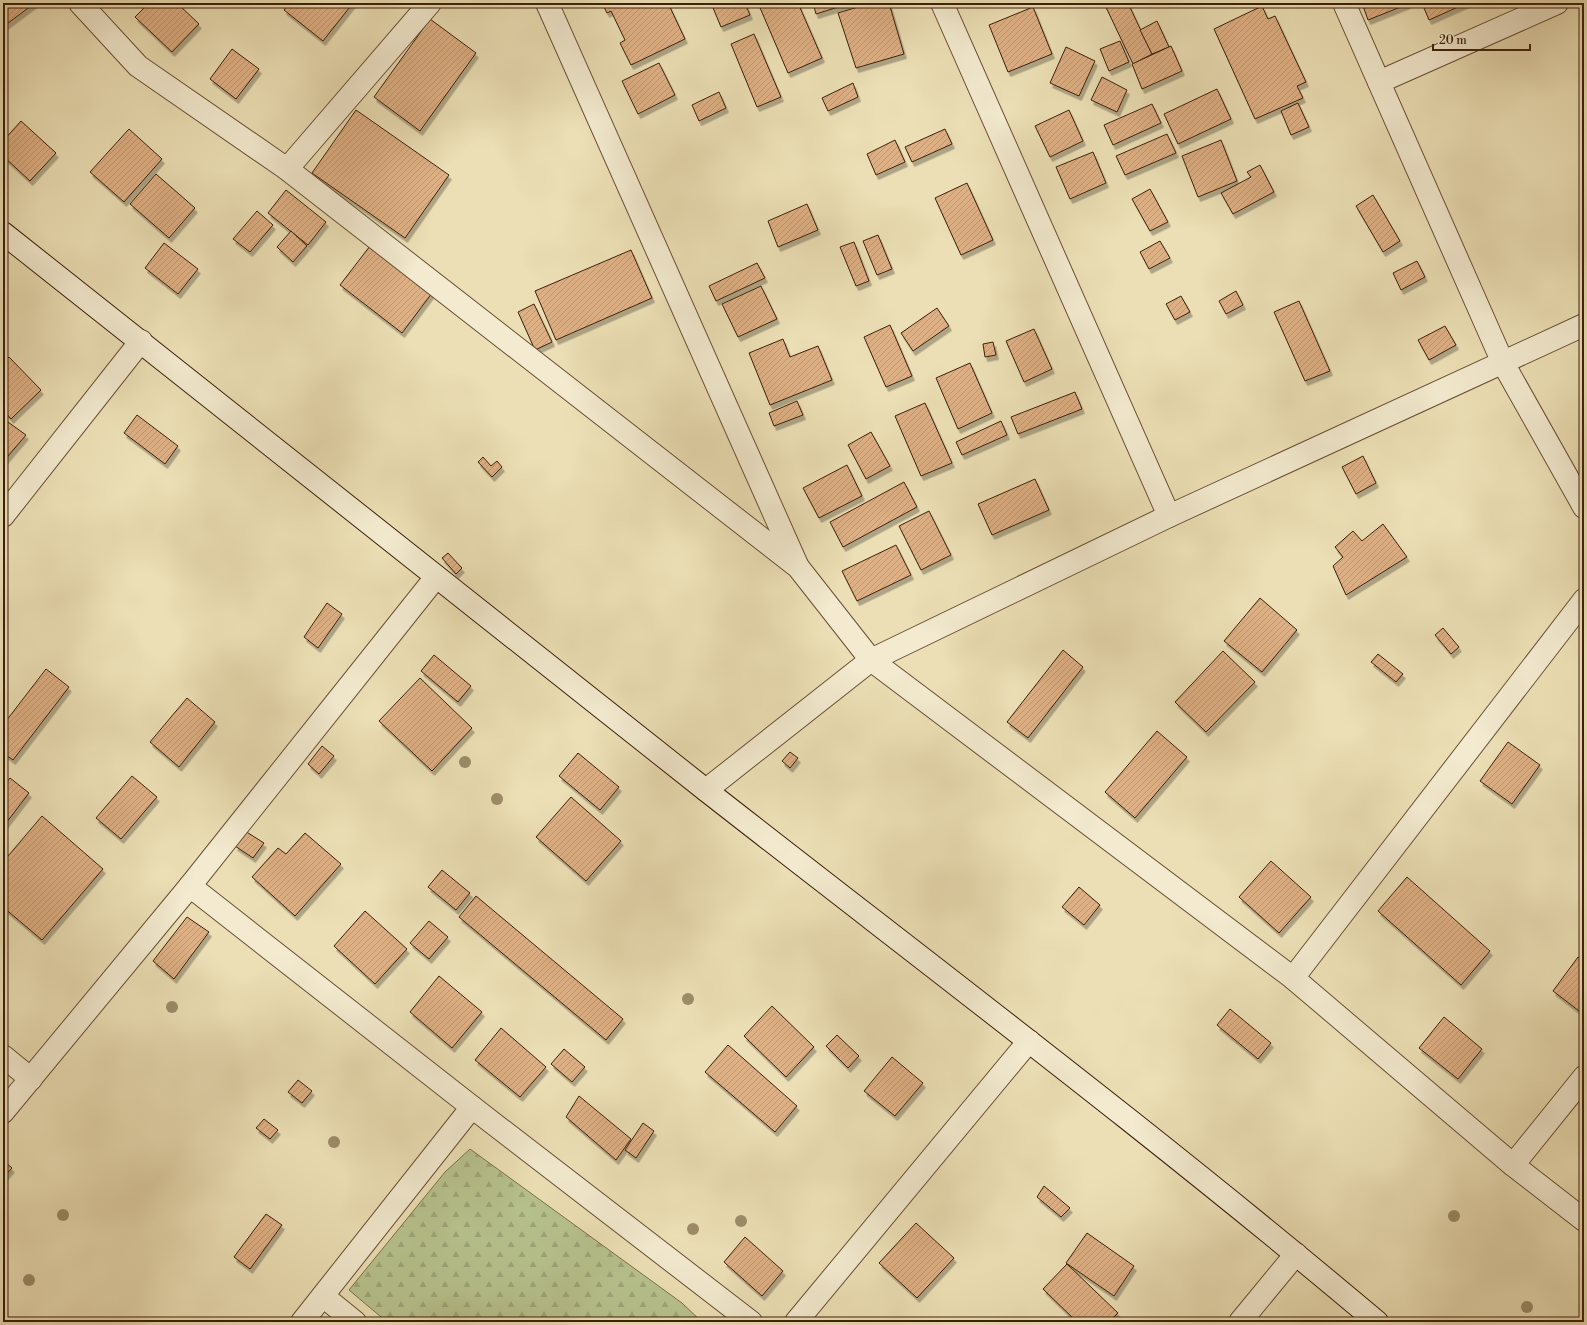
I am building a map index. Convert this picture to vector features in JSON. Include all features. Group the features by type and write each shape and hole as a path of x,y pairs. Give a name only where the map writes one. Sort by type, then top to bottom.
{"street":[{"path":"80,3 138,66 287,169 798,567 871,660 1293,978 1513,1165 1584,1220"},
{"path":"287,169 430,3"},
{"path":"547,3 798,567"},
{"path":"942,3 1169,516"},
{"path":"1344,3 1503,362 1584,507"},
{"path":"1379,82 1556,3"},
{"path":"3,233 436,578 1029,1041 1296,1254 1377,1322"},
{"path":"706,790 871,660 1169,516 1584,325"},
{"path":"3,516 141,342"},
{"path":"3,1112 190,886 436,578"},
{"path":"1293,978 1584,600"},
{"path":"190,886 472,1107 751,1322"},
{"path":"796,1322 1029,1041"},
{"path":"3,1056 31,1079"},
{"path":"1513,1165 1584,1078"},
{"path":"302,1322 472,1107"},
{"path":"1240,1322 1296,1254"},
{"path":"323,1296 355,1322"}],"green space":[{"path":"470,1149 682,1303 702,1322 387,1322 349,1290 445,1172"}],"building":[{"path":"3,3 35,3 4,26"},
{"path":"149,3 177,3 199,24 172,52 135,17"},
{"path":"289,3 353,3 323,41 284,10"},
{"path":"602,3 668,3 685,39 631,65 620,43 625,40 611,11 607,13"},
{"path":"711,3 745,3 750,15 721,27"},
{"path":"758,3 798,3 822,58 788,73"},
{"path":"813,3 851,3 816,14"},
{"path":"871,3 889,3 904,54 856,68 838,13"},
{"path":"1104,3 1128,3 1152,54 1133,64"},
{"path":"1362,3 1408,3 1408,4 1368,20"},
{"path":"1422,3 1467,3 1429,20"},
{"path":"1262,6 1268,19 1275,16 1306,82 1297,86 1303,98 1255,119 1214,29"},
{"path":"1033,7 1052,54 1008,72 989,25"},
{"path":"430,19 476,53 420,131 374,97"},
{"path":"1157,21 1169,47 1152,54 1140,30"},
{"path":"754,34 781,97 757,107 731,44"},
{"path":"1120,41 1129,62 1109,71 1100,49"},
{"path":"1171,46 1182,71 1142,89 1132,64"},
{"path":"1066,47 1095,61 1079,96 1050,83"},
{"path":"232,49 259,69 236,99 210,79"},
{"path":"659,63 675,95 638,114 622,81"},
{"path":"1102,77 1127,90 1117,112 1091,100"},
{"path":"853,83 858,97 828,111 822,98"},
{"path":"1217,89 1231,119 1178,144 1164,114"},
{"path":"719,92 726,108 699,121 692,105"},
{"path":"1298,103 1309,127 1291,135 1281,111"},
{"path":"1152,104 1161,123 1113,145 1104,125"},
{"path":"356,110 449,175 405,238 312,173"},
{"path":"1069,110 1083,141 1050,157 1035,126"},
{"path":"21,121 56,153 30,181 3,156 3,141"},
{"path":"129,129 162,159 124,202 90,172"},
{"path":"945,129 952,144 912,162 905,147"},
{"path":"1167,134 1176,153 1125,175 1116,156"},
{"path":"895,140 905,162 876,175 867,154"},
{"path":"1221,140 1237,181 1198,197 1182,156"},
{"path":"1093,152 1106,183 1070,199 1056,167"},
{"path":"1260,165 1274,192 1233,214 1221,193 1251,177 1247,172"},
{"path":"156,174 195,208 169,238 130,204"},
{"path":"967,183 993,240 961,255 935,198"},
{"path":"1150,189 1168,222 1150,231 1132,199"},
{"path":"286,190 326,222 308,245 268,213"},
{"path":"1373,195 1400,241 1383,252 1356,206"},
{"path":"807,204 818,230 778,247 768,221"},
{"path":"257,211 273,225 250,252 233,239"},
{"path":"291,231 307,246 293,262 277,247"},
{"path":"878,235 892,269 877,275 863,241"},
{"path":"1160,241 1170,258 1149,269 1140,252"},
{"path":"854,242 869,281 856,286 840,247"},
{"path":"164,243 198,269 178,294 145,268"},
{"path":"370,246 432,293 402,333 340,285"},
{"path":"631,250 652,298 556,340 535,291"},
{"path":"1417,261 1425,277 1401,290 1393,273"},
{"path":"757,263 765,278 716,301 709,286"},
{"path":"761,286 777,319 738,337 722,304"},
{"path":"1236,291 1243,305 1226,314 1219,301"},
{"path":"1181,296 1190,312 1175,320 1166,304"},
{"path":"1299,301 1330,371 1305,381 1274,312"},
{"path":"534,304 552,342 535,350 518,312"},
{"path":"937,308 949,326 913,351 901,333"},
{"path":"890,325 912,376 886,387 864,337"},
{"path":"1445,326 1456,345 1429,360 1418,340"},
{"path":"1034,329 1052,369 1024,382 1006,341"},
{"path":"783,339 790,357 818,346 832,380 770,405 749,353"},
{"path":"993,342 996,355 985,357 983,344"},
{"path":"9,357 41,390 11,419 3,410 3,363"},
{"path":"970,363 992,413 958,429 936,378"},
{"path":"1075,392 1082,409 1018,434 1011,417"},
{"path":"797,401 803,415 774,426 769,413"},
{"path":"925,403 952,463 921,476 895,416"},
{"path":"137,415 178,446 165,464 124,433"},
{"path":"1001,421 1007,435 962,455 956,442"},
{"path":"8,422 26,435 3,462 3,428"},
{"path":"871,432 890,466 866,479 848,445"},
{"path":"1363,456 1376,483 1356,494 1342,467"},
{"path":"483,457 491,466 497,461 502,467 492,477 478,462"},
{"path":"847,465 862,496 819,518 803,488"},
{"path":"1035,479 1049,510 992,535 978,504"},
{"path":"904,482 917,507 843,547 830,522"},
{"path":"929,511 951,555 921,570 899,526"},
{"path":"1383,524 1407,557 1346,595 1333,566 1343,557 1335,547 1353,531 1362,541"},
{"path":"896,545 911,575 857,601 842,571"},
{"path":"448,553 462,568 456,574 442,558"},
{"path":"1260,598 1297,630 1262,672 1224,641"},
{"path":"327,603 342,614 318,648 304,637"},
{"path":"1443,628 1459,647 1451,654 1435,635"},
{"path":"1063,650 1083,667 1028,738 1007,722"},
{"path":"1223,651 1255,682 1206,732 1175,702"},
{"path":"1378,654 1403,674 1396,682 1371,662"},
{"path":"434,655 471,686 458,702 421,671"},
{"path":"46,669 69,687 13,760 3,753 3,725"},
{"path":"420,678 472,728 432,771 379,721"},
{"path":"187,698 215,722 179,767 150,742"},
{"path":"1157,731 1187,757 1135,818 1105,792"},
{"path":"1508,742 1540,765 1512,804 1480,781"},
{"path":"322,746 334,756 319,774 308,764"},
{"path":"790,752 798,758 790,768 782,761"},
{"path":"578,753 619,787 600,810 559,776"},
{"path":"132,776 157,797 121,839 96,818"},
{"path":"10,778 29,793 3,827 3,787"},
{"path":"571,797 621,841 586,881 536,837"},
{"path":"42,816 103,869 42,940 3,907 3,862"},
{"path":"245,831 264,843 253,858 235,846"},
{"path":"305,833 341,864 295,916 252,877 278,848 286,854"},
{"path":"1271,861 1311,897 1279,933 1239,897"},
{"path":"442,870 470,893 456,910 428,887"},
{"path":"1407,877 1490,951 1461,985 1378,911"},
{"path":"1079,887 1100,905 1084,925 1062,907"},
{"path":"476,896 623,1019 606,1040 459,917"},
{"path":"365,911 407,949 375,984 334,946"},
{"path":"187,917 209,932 174,979 153,961"},
{"path":"429,921 448,937 429,959 410,943"},
{"path":"1578,957 1584,961 1583,1014 1553,991"},
{"path":"439,976 482,1012 452,1048 410,1012"},
{"path":"772,1006 814,1047 786,1077 744,1036"},
{"path":"1230,1009 1271,1043 1258,1059 1217,1025"},
{"path":"1444,1017 1482,1049 1458,1079 1419,1048"},
{"path":"501,1028 546,1067 520,1097 475,1060"},
{"path":"837,1035 859,1056 848,1068 826,1046"},
{"path":"728,1045 797,1106 775,1132 705,1072"},
{"path":"564,1049 585,1067 572,1082 551,1064"},
{"path":"892,1057 923,1083 895,1116 864,1091"},
{"path":"298,1080 312,1091 302,1103 288,1092"},
{"path":"579,1096 631,1139 616,1160 566,1117"},
{"path":"264,1119 278,1130 270,1139 256,1128"},
{"path":"643,1123 654,1131 636,1158 625,1150"},
{"path":"3,1160 12,1168 3,1178"},
{"path":"1044,1186 1070,1208 1061,1217 1037,1197"},
{"path":"266,1214 282,1225 250,1269 234,1257"},
{"path":"916,1223 954,1258 917,1298 879,1263"},
{"path":"1087,1233 1134,1266 1114,1296 1066,1263"},
{"path":"745,1237 783,1271 762,1296 724,1262"},
{"path":"1067,1264 1118,1313 1109,1322 1077,1322 1043,1289"}]}
